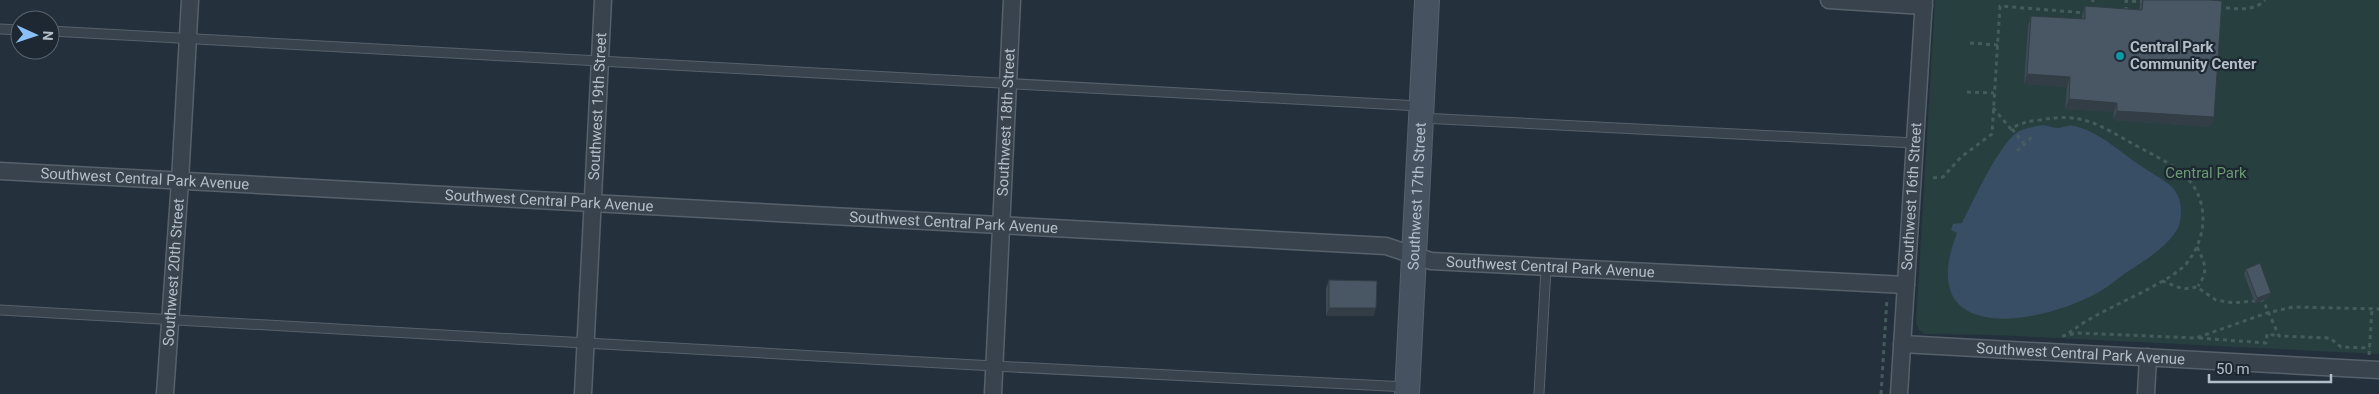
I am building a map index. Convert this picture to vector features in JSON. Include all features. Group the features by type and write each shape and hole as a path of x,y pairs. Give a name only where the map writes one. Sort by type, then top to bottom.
{"main road":[{"name":"Southwest 17th Street","path":"1407,390 1427,0"}],"street":[{"name":"Southwest 20th Street","path":"165,394 190,0"},
{"name":"Southwest 19th Street","path":"582,394 603,0"},
{"name":"Southwest 18th Street","path":"992,394 1012,0"},
{"path":"1829,0 1924,3"},
{"name":"Southwest 16th Street","path":"1899,394 1924,3"},
{"name":"Southwest Central Park Avenue","path":"0,171 1386,246 1431,261 1906,285"},
{"name":"Southwest Central Park Avenue","path":"1902,344 2374,370"},
{"path":"2146,394 2148,357"}],"lane":[{"path":"60,32 600,63 1008,84 1915,143"},
{"path":"1539,394 1546,268"},
{"path":"0,310 170,318 1407,390"}],"path":[{"path":"2092,13 2093,0"},
{"path":"2126,15 2126,0 2146,2"},
{"path":"2216,6 2257,7 2265,0"},
{"path":"1933,178 1943,177 1961,157 1992,134 2000,6 2100,14"},
{"path":"1970,43 1998,45"},
{"path":"1967,92 1994,93"},
{"path":"1993,108 2024,144"},
{"path":"2012,129 2017,125 2054,117 2082,118 2094,122 2169,163 2192,183 2199,194 2203,220 2197,246 2187,263 2162,281 2069,334"},
{"path":"2017,151 2032,137"},
{"path":"2197,246 2204,261 2205,276 2197,287"},
{"path":"2162,281 2182,289 2197,287 2216,300 2234,304 2264,300 2267,313 2279,336"},
{"path":"2196,338 2267,313 2293,307 2379,309"},
{"path":"2372,308 2370,348 2374,370"},
{"path":"2053,335 2196,338 2266,343 2267,334 2330,338 2341,347 2370,348"}],"green space":[{"name":"Central Park","path":"1935,0 2379,0 2379,354 1995,335 1925,334 1919,330 1916,323"}],"water":[{"path":"2042,125 2057,128 2072,126 2096,134 2168,183 2176,192 2180,202 2180,222 2174,235 2163,247 2103,290 2074,304 2045,313 2016,318 1989,318 1967,310 1952,295 1948,269 1957,233 1951,230 1953,224 1962,223 1986,175 2009,140 2019,131"}],"building":[{"name":"Central Park Community Center","path":"2143,0 2222,1 2214,117 2117,111 2117,103 2069,99 2070,77 2027,74 2031,16 2085,19 2085,6 2142,10"},
{"path":"2260,263 2271,293 2257,298 2246,269"},
{"path":"1329,280 1377,281 1376,308 1329,308"}],"place":[{"name":"Central Park Community Center","path":"2120,56"}]}
